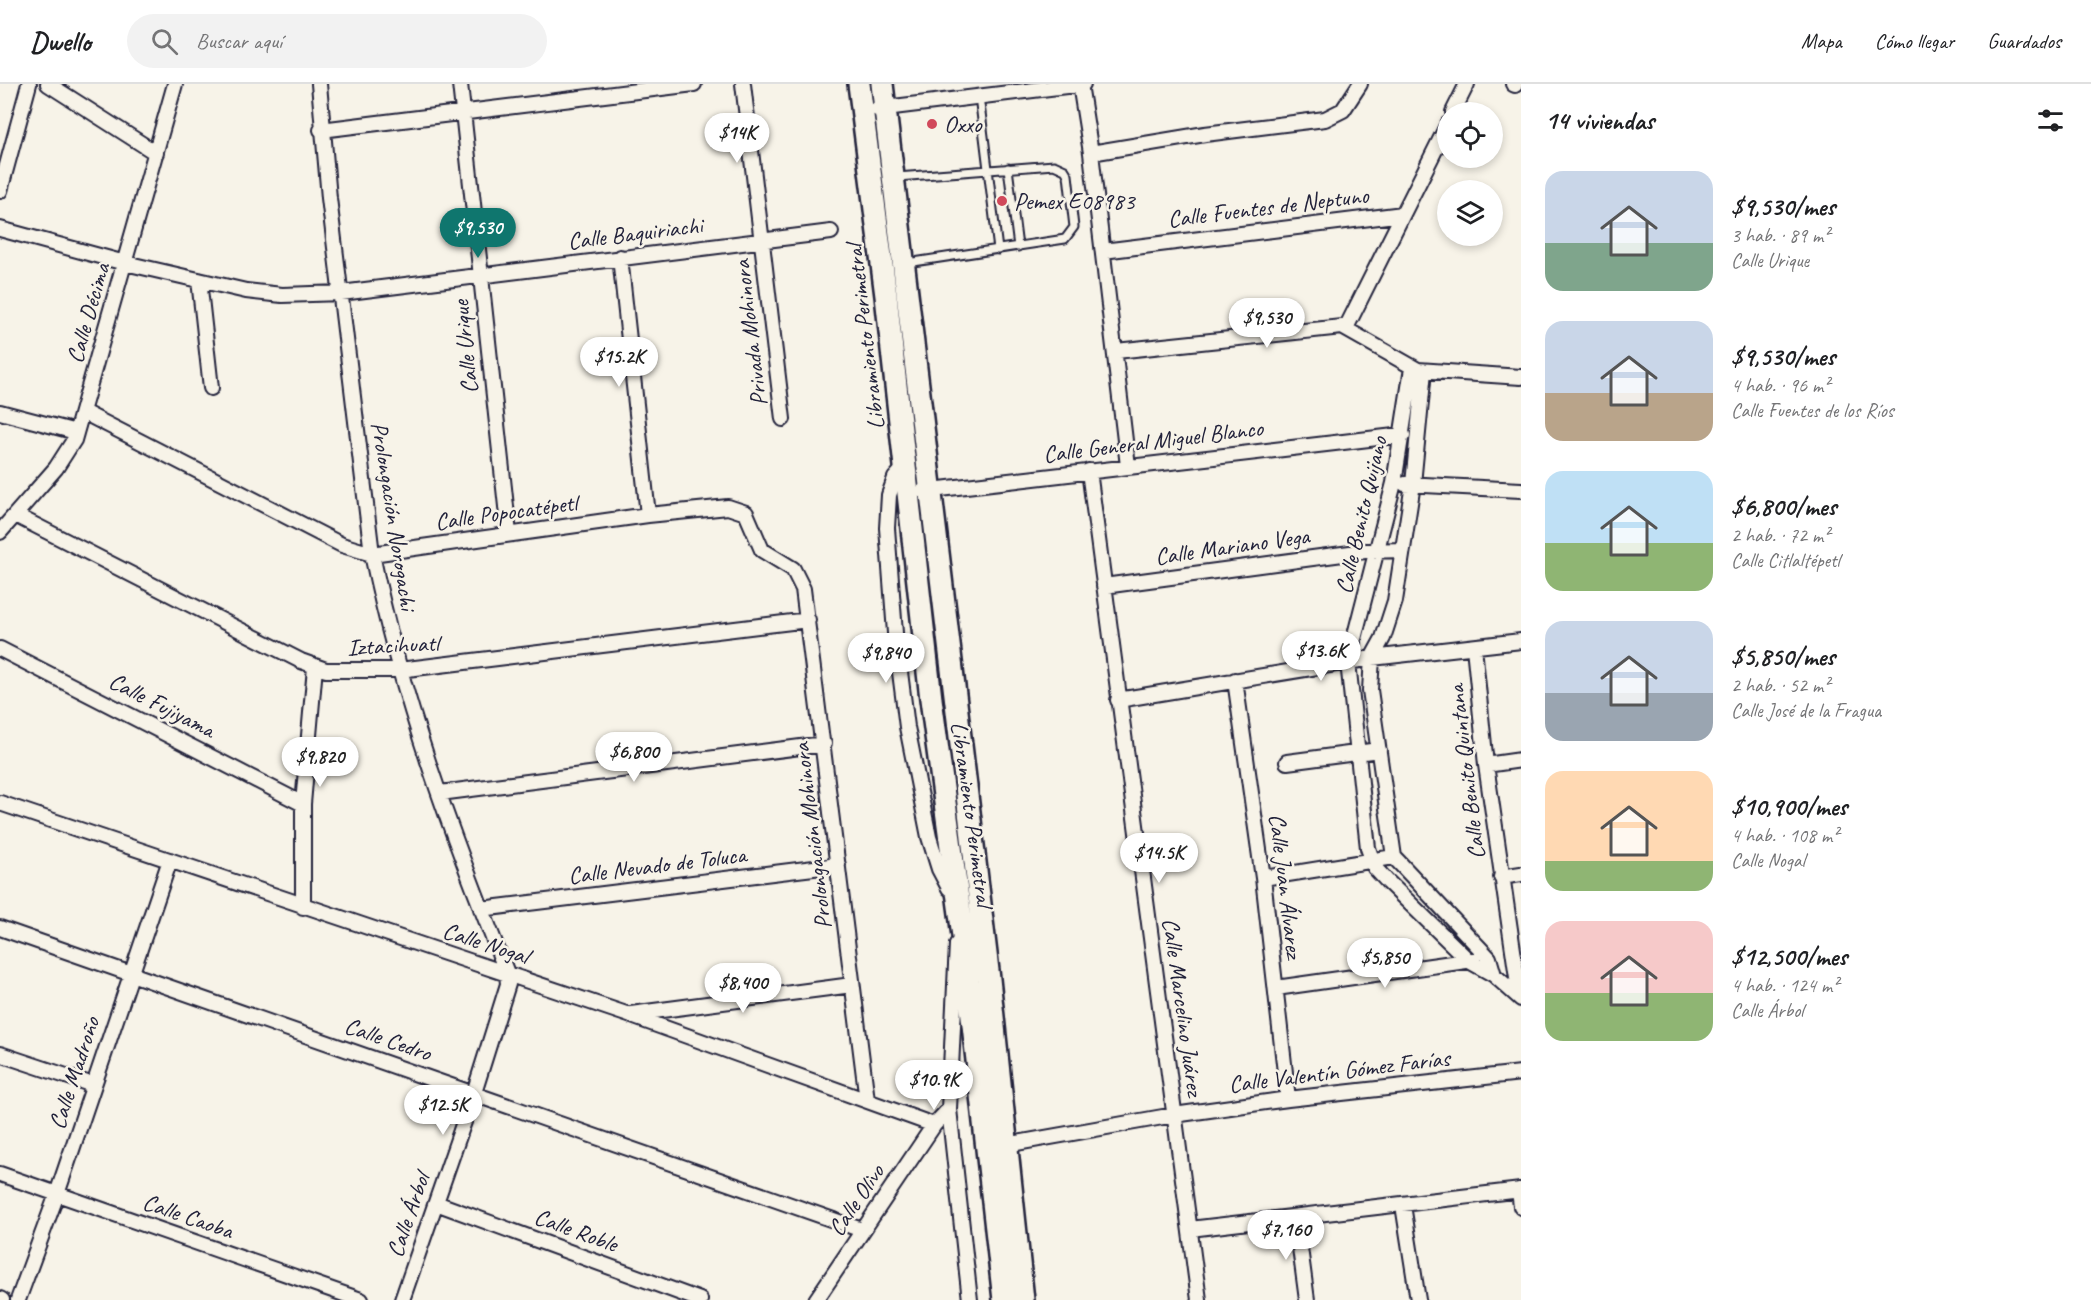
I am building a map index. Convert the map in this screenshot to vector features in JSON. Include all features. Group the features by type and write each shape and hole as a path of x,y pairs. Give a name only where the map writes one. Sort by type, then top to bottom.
{"main road":[{"name":"Libramiento Perimetral","path":"859,84 909,492 931,699 957,896 996,1146 1023,1300"},
{"name":"Libramiento Perimetral","path":"882,84 931,490 996,1146 1004,1300"}],"street":[{"path":"0,191 29,84"},
{"path":"48,84 156,153"},
{"name":"Calle Décima","path":"0,532 67,454 76,432 175,84"},
{"name":"Prolongación Norogachi","path":"319,84 321,130 372,554 399,670 481,909 507,973"},
{"name":"Calle Urique","path":"460,84 509,534"},
{"path":"321,130 464,111 598,89 694,84"},
{"path":"743,84 762,241"},
{"path":"863,110 1081,84 1116,351 1128,466"},
{"path":"1091,153 1205,134 1326,119 1343,110 1360,84"},
{"path":"1458,102 1467,84"},
{"path":"1346,327 1437,146"},
{"name":"Calle Fuentes de Neptuno","path":"1103,251 1403,214"},
{"name":"Calle Baquiriachi","path":"0,229 125,263 199,280 282,295 341,293 831,232"},
{"name":"Privada Mohinora","path":"762,241 783,419"},
{"path":"620,257 648,515"},
{"path":"199,280 211,388"},
{"path":"1116,351 1227,337 1346,327 1418,370 1521,377"},
{"name":"Calle Benito Quijano","path":"1371,861 1348,662 1378,550 1418,370"},
{"name":"Calle Benito Quijano","path":"1394,857 1370,690 1372,658 1389,621 1413,484 1418,370"},
{"name":"Calle Popocatépetl","path":"83,411 342,545 372,554 648,515 728,507 737,508 749,518 762,550 793,569"},
{"path":"0,412 76,432"},
{"name":"Calle General Miguel Blanco","path":"909,492 1403,435"},
{"path":"905,467 895,478 889,495 887,528 895,633 907,727 929,837 939,869 949,888 957,896"},
{"name":"Calle Marcelino Juárez","path":"1089,471 1199,1300"},
{"path":"1394,483 1521,490"},
{"name":"Iztacihuatl","path":"15,515 315,667 344,671 399,670 541,655 808,620"},
{"name":"Calle Mariano Vega","path":"1104,586 1378,550 1403,550"},
{"name":"Prolongación Mohinora","path":"793,569 800,580 808,620 867,1100"},
{"path":"1118,700 1372,658 1521,641"},
{"name":"Calle Benito Quintana","path":"1474,647 1486,765 1521,999"},
{"name":"Calle Fujiyama","path":"0,649 303,804"},
{"path":"303,907 303,804 315,667"},
{"name":"Calle Juan Álvarez","path":"1235,680 1263,878 1288,1099"},
{"path":"440,793 824,744"},
{"path":"1287,762 1379,750"},
{"path":"1486,765 1521,760"},
{"name":"Calle Nogal","path":"0,803 629,1015 934,1125"},
{"path":"1263,878 1394,857 1489,958 1494,975"},
{"name":"Calle Madroño","path":"18,1300 57,1194 170,860"},
{"path":"1371,861 1387,882 1469,961 1494,975 1521,999"},
{"name":"Calle Nevado de Toluca","path":"481,909 838,866"},
{"path":"1501,877 1521,874"},
{"name":"Calle Cedro","path":"0,928 474,1092 862,1230"},
{"path":"963,936 957,944 949,1109 970,1300"},
{"path":"1276,988 1489,958"},
{"name":"Calle Árbol","path":"402,1300 506,999 507,973"},
{"path":"629,1015 852,985"},
{"path":"0,1053 93,1085"},
{"name":"Calle Valentín Gómez Farías","path":"996,1146 1174,1114 1288,1099 1521,1074"},
{"path":"934,1125 949,1109"},
{"name":"Calle Olivo","path":"816,1300 934,1125"},
{"name":"Calle Caoba","path":"0,1174 361,1300"},
{"path":"1190,1229 1520,1190 1521,1207"},
{"name":"Calle Roble","path":"436,1203 700,1300"},
{"path":"1402,1205 1418,1300"},
{"path":"1296,1218 1307,1300"}],"lane":[{"path":"979,96 998,250"},
{"path":"895,177 1054,165 1065,170 1068,175 1074,227 1070,236 1065,240 905,264"},
{"path":"1008,168 1018,247"}],"place":[{"name":"Oxxo","path":"932,124"},
{"name":"Pemex E08983","path":"1002,201"}]}
